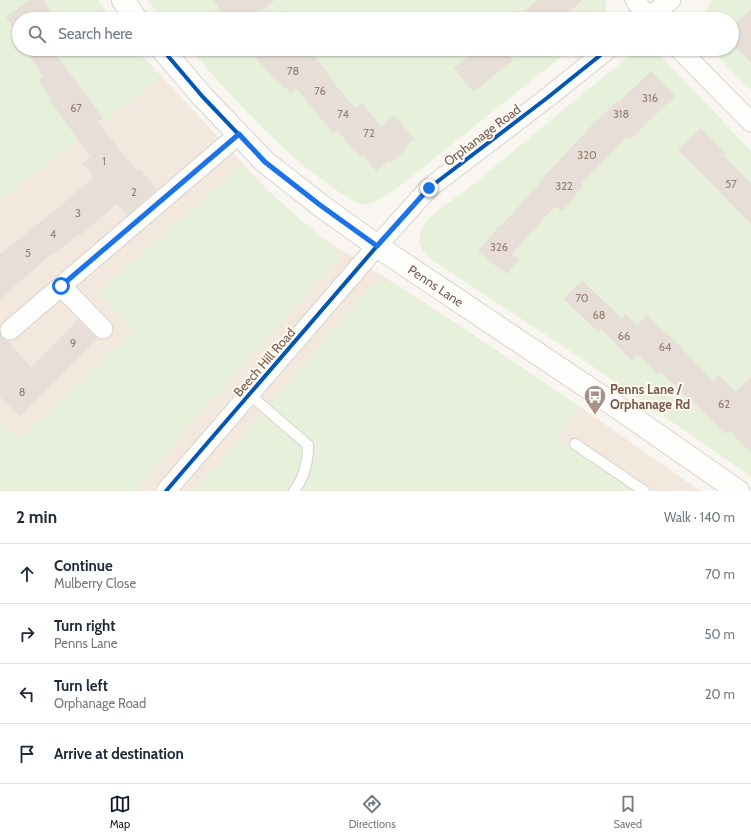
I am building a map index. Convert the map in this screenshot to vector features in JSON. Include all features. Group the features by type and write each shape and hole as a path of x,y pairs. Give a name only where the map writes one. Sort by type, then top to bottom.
{"main road":[{"path":"122,0 131,12"},
{"name":"Penns Lane","path":"168,56 202,96 265,162 320,205 377,246 620,409 738,491"}],"street":[{"path":"634,0 643,12"},
{"path":"656,12 671,0"},
{"name":"Orphanage Road","path":"377,246 429,188 599,56"},
{"path":"686,56 751,122"},
{"path":"10,330 239,134"},
{"name":"Beech Hill Road","path":"166,491 377,246"},
{"path":"61,286 103,329"}],"lane":[{"path":"250,394 308,445 308,462 300,483 294,491"},
{"path":"575,444 644,491"}],"shaded area":[{"path":"0,0 71,12 12,12 12,56 143,56 275,198 321,237 456,323 579,406 700,491 0,491"}],"green space":[{"path":"0,0 98,0 107,12 12,12 12,56 142,56 161,77 0,200"},
{"path":"147,0 605,0 606,3 606,12 156,12"},
{"path":"712,0 751,0 751,90 718,56 739,56 739,12 706,12"},
{"path":"195,56 562,56 395,190 369,204 358,203 349,199 319,178 279,144 242,107"},
{"path":"629,56 661,56 751,151 751,477 581,358 431,259 421,248 419,241 421,232 432,215 469,188"},
{"path":"242,164 286,207 334,246 339,252 337,261 183,433 135,491 0,491 0,425 19,439 134,330 97,293"},
{"path":"380,280 390,282 456,323 579,406 557,439 634,491 194,491 273,401 369,287"}],"building":[{"path":"30,0 43,0 51,12 13,12"},
{"path":"213,0 275,0 260,12 220,12 217,8 219,7"},
{"path":"538,0 583,0 571,10 573,12 523,12"},
{"path":"751,9 751,62 739,50 739,21"},
{"path":"12,13 12,26 6,17"},
{"path":"30,56 57,56 103,118 97,122 137,171 140,169 157,189 128,215 117,204 80,235 79,234 55,253 54,252 0,299 0,254 94,177 82,163 90,156 49,99 51,98 38,80 43,76"},
{"path":"254,56 314,56 330,75 328,76 355,108 362,103 381,126 394,115 414,139 404,148 406,150 391,162 389,160 376,171 363,155 361,157 355,152 337,130 333,133 296,88 291,93 277,80 276,81"},
{"path":"469,56 510,56 513,60 473,92 454,68"},
{"path":"651,71 675,96 630,140 627,137 581,184 583,186 562,212 555,206 512,254 519,260 507,274 478,251 592,125 617,101 619,102"},
{"path":"701,128 726,153 723,155 751,183 751,224 678,150"},
{"path":"582,280 621,318 625,314 637,325 647,315 664,333 665,331 713,381 719,375 735,392 751,377 751,453 729,430 725,434 690,398 689,400 660,371 657,374 638,355 632,361 601,329 598,332 564,299"},
{"path":"78,320 97,338 20,416 0,397 0,334 31,367"}],"cycle path":[{"path":"168,56 202,96 265,162 320,205 377,246"},
{"path":"166,491 377,246 429,188 599,56"}],"place":[{"name":"Penns Lane / Orphanage Rd","path":"595,416"}],"route":[{"path":"61,286 239,134 265,162 320,205 377,246 429,188"}]}
